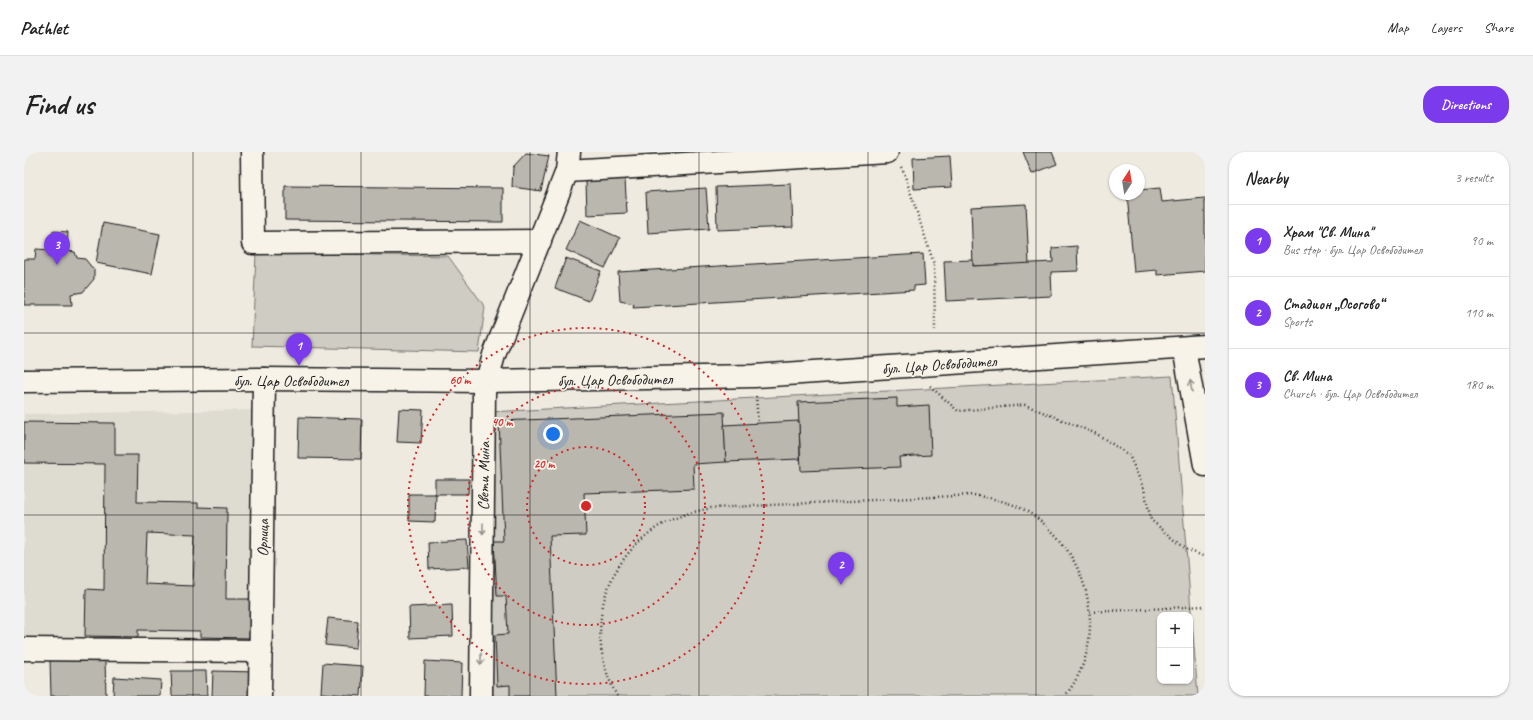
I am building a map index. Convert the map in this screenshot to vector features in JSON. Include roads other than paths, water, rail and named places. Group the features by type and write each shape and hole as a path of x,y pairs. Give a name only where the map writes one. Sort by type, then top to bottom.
{"street":[{"path":"252,152 253,243 540,241"},
{"path":"568,162 887,152"},
{"name":"Свети Мина","path":"481,696 486,386 494,355 540,241 568,162"},
{"path":"1194,347 1205,465"},
{"name":"бул. Цар Освободител","path":"24,381 264,379 486,386 755,376 1194,347"},
{"name":"Орлица","path":"260,696 264,379"},
{"path":"24,649 261,651"}],"place":[{"name":"Св. Мина","path":"57,265"},
{"name":"Храм \"Св. Мина\"","path":"299,366"},
{"name":"Стадион „Осогово“","path":"841,585"}]}
